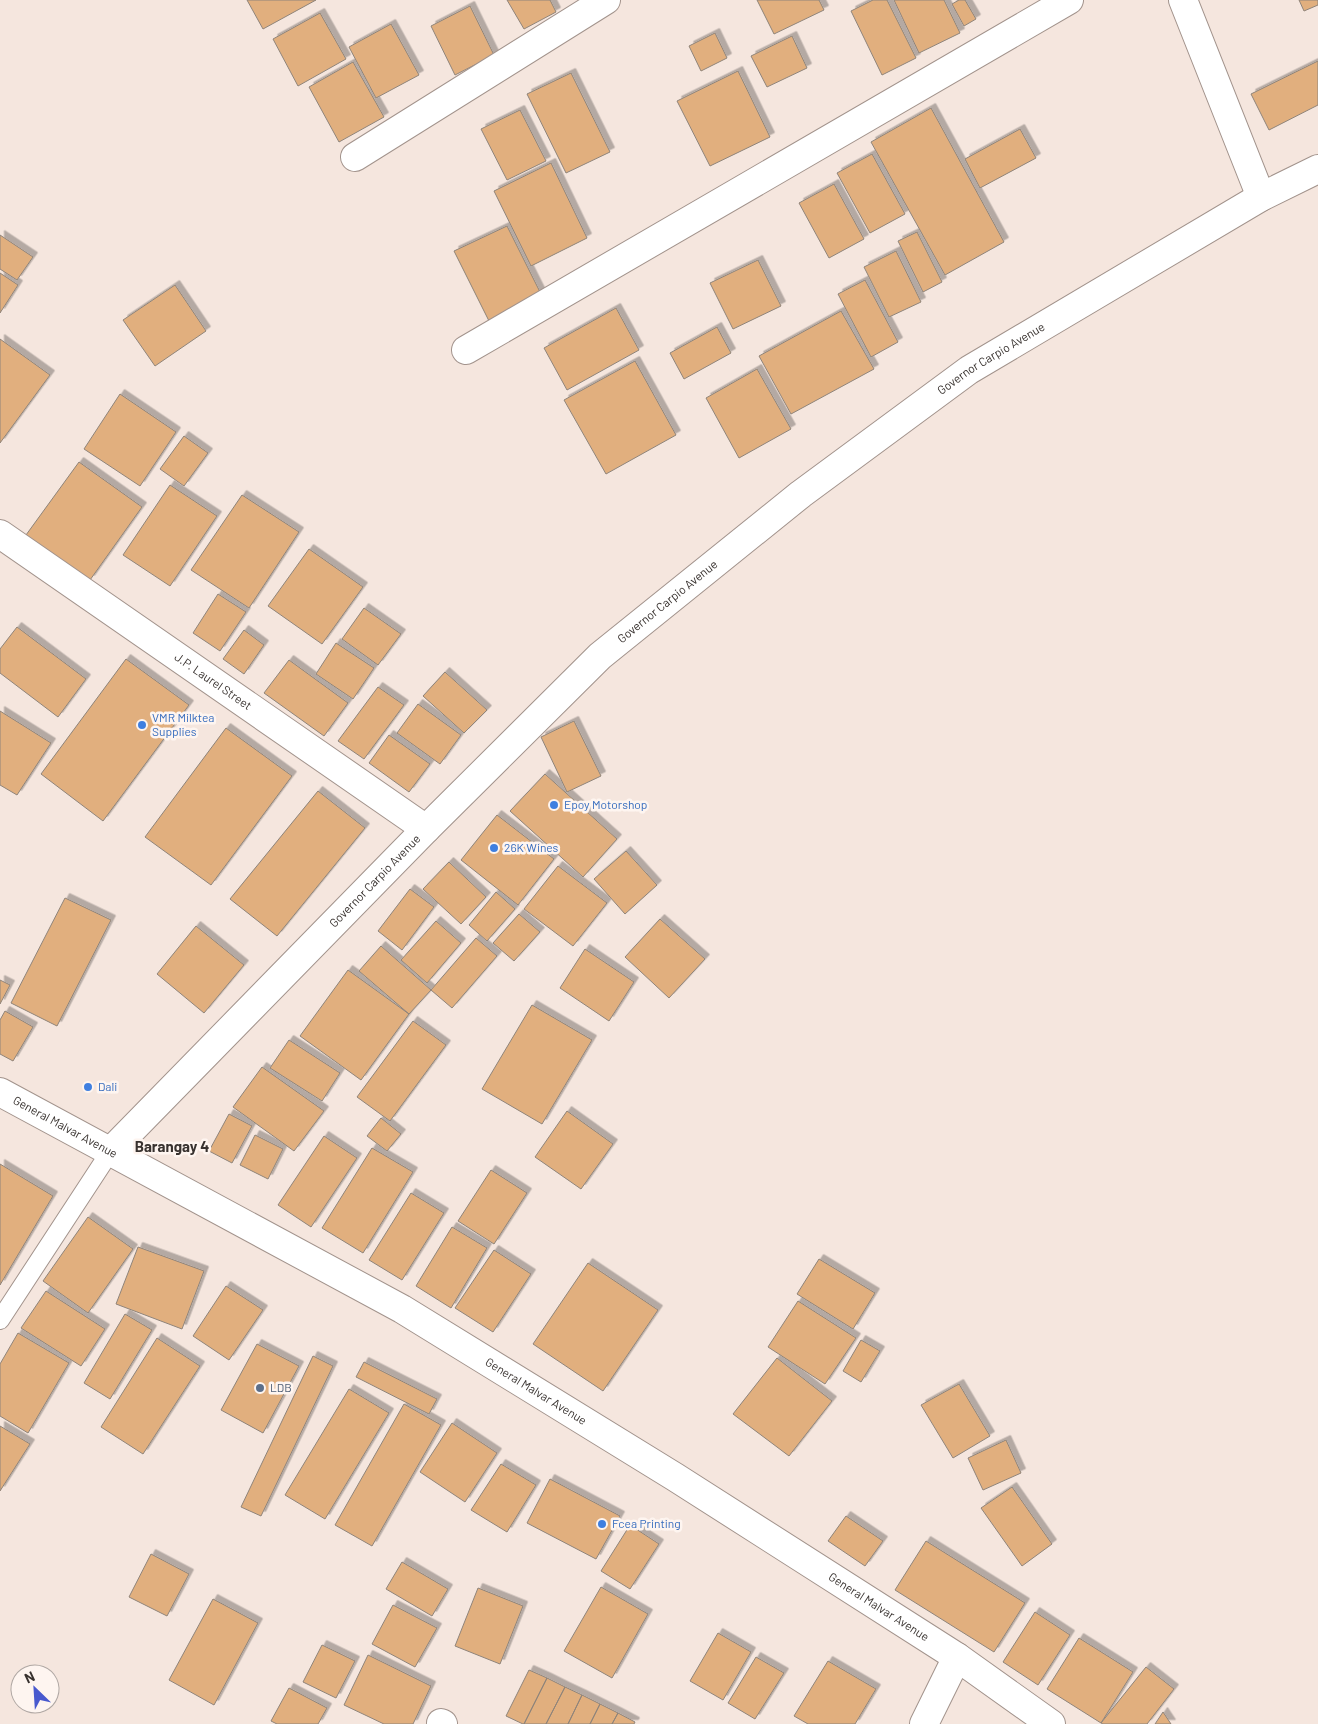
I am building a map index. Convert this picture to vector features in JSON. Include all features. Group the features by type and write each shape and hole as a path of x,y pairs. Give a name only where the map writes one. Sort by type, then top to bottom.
{"main road":[{"path":"355,157 606,0"},
{"path":"466,350 1069,0"},
{"path":"1183,0 1261,197"},
{"name":"Governor Carpio Avenue","path":"110,1152 426,829 600,656 801,494 969,370 1261,197 1318,169"},
{"name":"J.P. Laurel Street","path":"0,534 426,829"},
{"name":"General Malvar Avenue","path":"0,1092 402,1309 659,1467 957,1656 1051,1724"},
{"path":"924,1724 957,1656"}],"lane":[{"path":"0,1320 110,1152"}],"building":[{"path":"247,0 316,0 263,29"},
{"path":"507,0 550,0 556,12 524,29"},
{"path":"757,0 819,0 824,10 774,34"},
{"path":"873,0 887,0 916,58 882,75 851,11"},
{"path":"894,0 944,0 960,33 919,53"},
{"path":"959,0 965,0 976,19 964,26 952,4"},
{"path":"1299,0 1318,0 1318,5 1304,11"},
{"path":"470,6 494,55 455,75 431,26"},
{"path":"320,13 346,59 298,86 273,39"},
{"path":"391,24 419,75 376,98 349,47"},
{"path":"715,33 727,58 701,71 689,46"},
{"path":"792,36 807,68 767,87 751,56"},
{"path":"1318,61 1318,105 1269,130 1251,94"},
{"path":"353,62 384,117 339,142 309,87"},
{"path":"738,71 770,137 710,166 677,101"},
{"path":"571,73 610,152 566,173 527,94"},
{"path":"931,108 1004,242 945,275 871,142"},
{"path":"520,110 546,161 507,180 481,129"},
{"path":"1020,129 1036,158 980,188 965,159"},
{"path":"872,154 905,214 870,233 837,173"},
{"path":"551,163 587,238 531,266 494,191"},
{"path":"834,184 864,239 829,258 799,203"},
{"path":"507,226 543,298 490,323 454,251"},
{"path":"917,232 942,282 923,292 898,241"},
{"path":"0,235 33,257 17,280 0,269"},
{"path":"896,251 921,302 889,317 864,267"},
{"path":"758,260 781,306 733,329 710,283"},
{"path":"0,273 18,285 0,313"},
{"path":"865,280 898,342 871,357 838,294"},
{"path":"175,285 206,331 155,366 123,320"},
{"path":"616,308 639,350 567,390 544,348"},
{"path":"841,311 874,369 791,414 759,356"},
{"path":"717,327 731,353 684,379 670,353"},
{"path":"0,339 50,375 0,443"},
{"path":"635,361 676,435 606,474 564,400"},
{"path":"757,369 791,429 739,458 706,398"},
{"path":"120,394 176,432 140,486 84,449"},
{"path":"184,436 208,453 184,486 160,469"},
{"path":"79,462 142,507 90,580 26,535"},
{"path":"170,485 217,516 170,586 123,555"},
{"path":"242,495 299,532 249,608 191,570"},
{"path":"309,549 363,587 322,644 268,606"},
{"path":"218,594 246,612 220,651 193,633"},
{"path":"364,608 401,634 378,665 342,639"},
{"path":"17,627 86,679 58,717 0,673 0,649"},
{"path":"244,630 264,645 244,674 223,659"},
{"path":"336,643 374,668 353,699 316,674"},
{"path":"126,659 189,705 103,821 41,774"},
{"path":"289,660 348,703 324,736 264,693"},
{"path":"445,672 487,710 464,733 423,696"},
{"path":"378,687 404,705 364,759 338,741"},
{"path":"418,704 461,735 440,764 397,733"},
{"path":"0,711 51,743 17,795 0,785"},
{"path":"574,721 601,776 567,792 541,737"},
{"path":"226,728 292,776 211,885 145,837"},
{"path":"389,735 430,764 409,792 369,763"},
{"path":"545,774 617,839 583,877 510,811"},
{"path":"318,791 365,828 277,936 230,899"},
{"path":"497,815 554,859 518,905 461,860"},
{"path":"626,851 657,885 625,914 594,879"},
{"path":"449,862 486,897 461,924 423,889"},
{"path":"558,866 607,903 573,946 524,909"},
{"path":"410,889 434,907 402,950 378,931"},
{"path":"496,892 515,909 487,941 469,925"},
{"path":"65,898 111,920 57,1026 11,1003"},
{"path":"519,914 540,932 514,961 493,943"},
{"path":"660,919 705,959 669,998 625,957"},
{"path":"436,921 461,943 427,983 401,960"},
{"path":"196,926 244,965 204,1013 157,974"},
{"path":"476,938 497,956 452,1008 431,990"},
{"path":"381,946 431,990 409,1014 359,971"},
{"path":"585,949 634,982 609,1021 560,988"},
{"path":"348,970 409,1014 361,1080 300,1036"},
{"path":"0,980 10,985 0,1004"},
{"path":"532,1005 592,1040 542,1124 482,1089"},
{"path":"5,1011 33,1027 13,1061 0,1054 0,1020"},
{"path":"413,1021 446,1045 390,1121 357,1097"},
{"path":"289,1040 340,1073 322,1101 270,1068"},
{"path":"262,1067 324,1111 294,1151 233,1107"},
{"path":"567,1111 613,1144 581,1189 535,1157"},
{"path":"229,1114 252,1126 232,1163 209,1151"},
{"path":"381,1118 401,1134 387,1151 367,1136"},
{"path":"255,1135 283,1149 268,1179 240,1165"},
{"path":"324,1136 357,1158 311,1227 278,1205"},
{"path":"372,1148 413,1172 363,1253 322,1228"},
{"path":"0,1164 53,1196 0,1285"},
{"path":"491,1170 527,1193 494,1244 458,1221"},
{"path":"411,1193 444,1213 402,1280 369,1260"},
{"path":"88,1217 133,1249 88,1313 43,1281"},
{"path":"452,1227 487,1248 451,1308 416,1286"},
{"path":"138,1247 204,1271 182,1329 116,1304"},
{"path":"494,1250 531,1274 493,1332 455,1308"},
{"path":"819,1259 875,1293 853,1329 797,1294"},
{"path":"588,1263 658,1310 603,1391 533,1344"},
{"path":"226,1286 263,1310 229,1360 193,1336"},
{"path":"46,1291 105,1329 81,1366 21,1328"},
{"path":"798,1301 856,1338 825,1384 768,1347"},
{"path":"125,1314 152,1330 110,1399 84,1383"},
{"path":"18,1333 69,1363 28,1433 0,1416 0,1364"},
{"path":"157,1338 200,1366 143,1454 101,1427"},
{"path":"861,1340 880,1351 861,1382 843,1371"},
{"name":"LDB","path":"257,1344 299,1366 263,1433 221,1410"},
{"path":"313,1356 333,1366 261,1516 241,1507"},
{"path":"777,1358 832,1401 789,1456 733,1414"},
{"path":"364,1362 437,1399 429,1414 356,1377"},
{"path":"959,1384 990,1436 953,1458 921,1405"},
{"path":"349,1389 389,1413 325,1519 285,1495"},
{"path":"404,1404 441,1425 372,1546 335,1525"},
{"path":"452,1423 497,1453 465,1502 420,1472"},
{"path":"0,1426 30,1444 0,1491"},
{"path":"1006,1440 1021,1473 983,1490 968,1458"},
{"path":"501,1464 536,1485 507,1532 471,1510"},
{"path":"550,1479 620,1516 596,1559 527,1523"},
{"path":"1012,1487 1052,1544 1022,1566 981,1508"},
{"path":"846,1516 883,1541 865,1566 828,1541"},
{"path":"630,1525 659,1544 630,1589 601,1571"},
{"path":"926,1541 1025,1603 994,1652 895,1590"},
{"path":"151,1554 189,1574 167,1616 129,1597"},
{"path":"402,1562 448,1589 432,1616 386,1589"},
{"path":"601,1587 648,1614 612,1678 564,1651"},
{"path":"478,1588 523,1606 500,1664 455,1646"},
{"path":"213,1599 258,1623 214,1705 169,1680"},
{"path":"393,1605 437,1628 415,1667 372,1644"},
{"path":"1035,1612 1070,1635 1038,1685 1003,1662"},
{"path":"718,1633 751,1652 723,1700 690,1681"},
{"path":"1079,1638 1133,1672 1101,1723 1047,1689"},
{"path":"322,1645 355,1661 336,1698 303,1682"},
{"path":"368,1655 431,1686 413,1724 384,1724 344,1705"},
{"path":"756,1657 784,1673 755,1719 728,1703"},
{"path":"828,1661 876,1689 855,1724 808,1724 794,1716"},
{"path":"1146,1667 1174,1689 1147,1724 1101,1723"},
{"path":"529,1670 547,1678 523,1724 506,1716"},
{"path":"547,1678 565,1687 546,1724 524,1724"},
{"path":"565,1687 582,1695 568,1724 546,1724"},
{"path":"289,1688 327,1708 318,1724 277,1724 271,1721"},
{"path":"582,1695 600,1704 590,1724 568,1724"},
{"path":"600,1704 618,1713 612,1724 590,1724"},
{"path":"1163,1712 1171,1724 1155,1724"},
{"path":"618,1713 635,1722 634,1724 612,1724"}],"place":[{"name":"VMR Milktea Supplies","path":"142,725"},
{"name":"Epoy Motorshop","path":"554,805"},
{"name":"26K Wines","path":"494,848"},
{"name":"Dali","path":"88,1087"},
{"name":"LDB","path":"260,1388"},
{"name":"Fcea Printing","path":"602,1524"}],"district":[{"name":"Barangay 4","path":"172,1147"}]}
